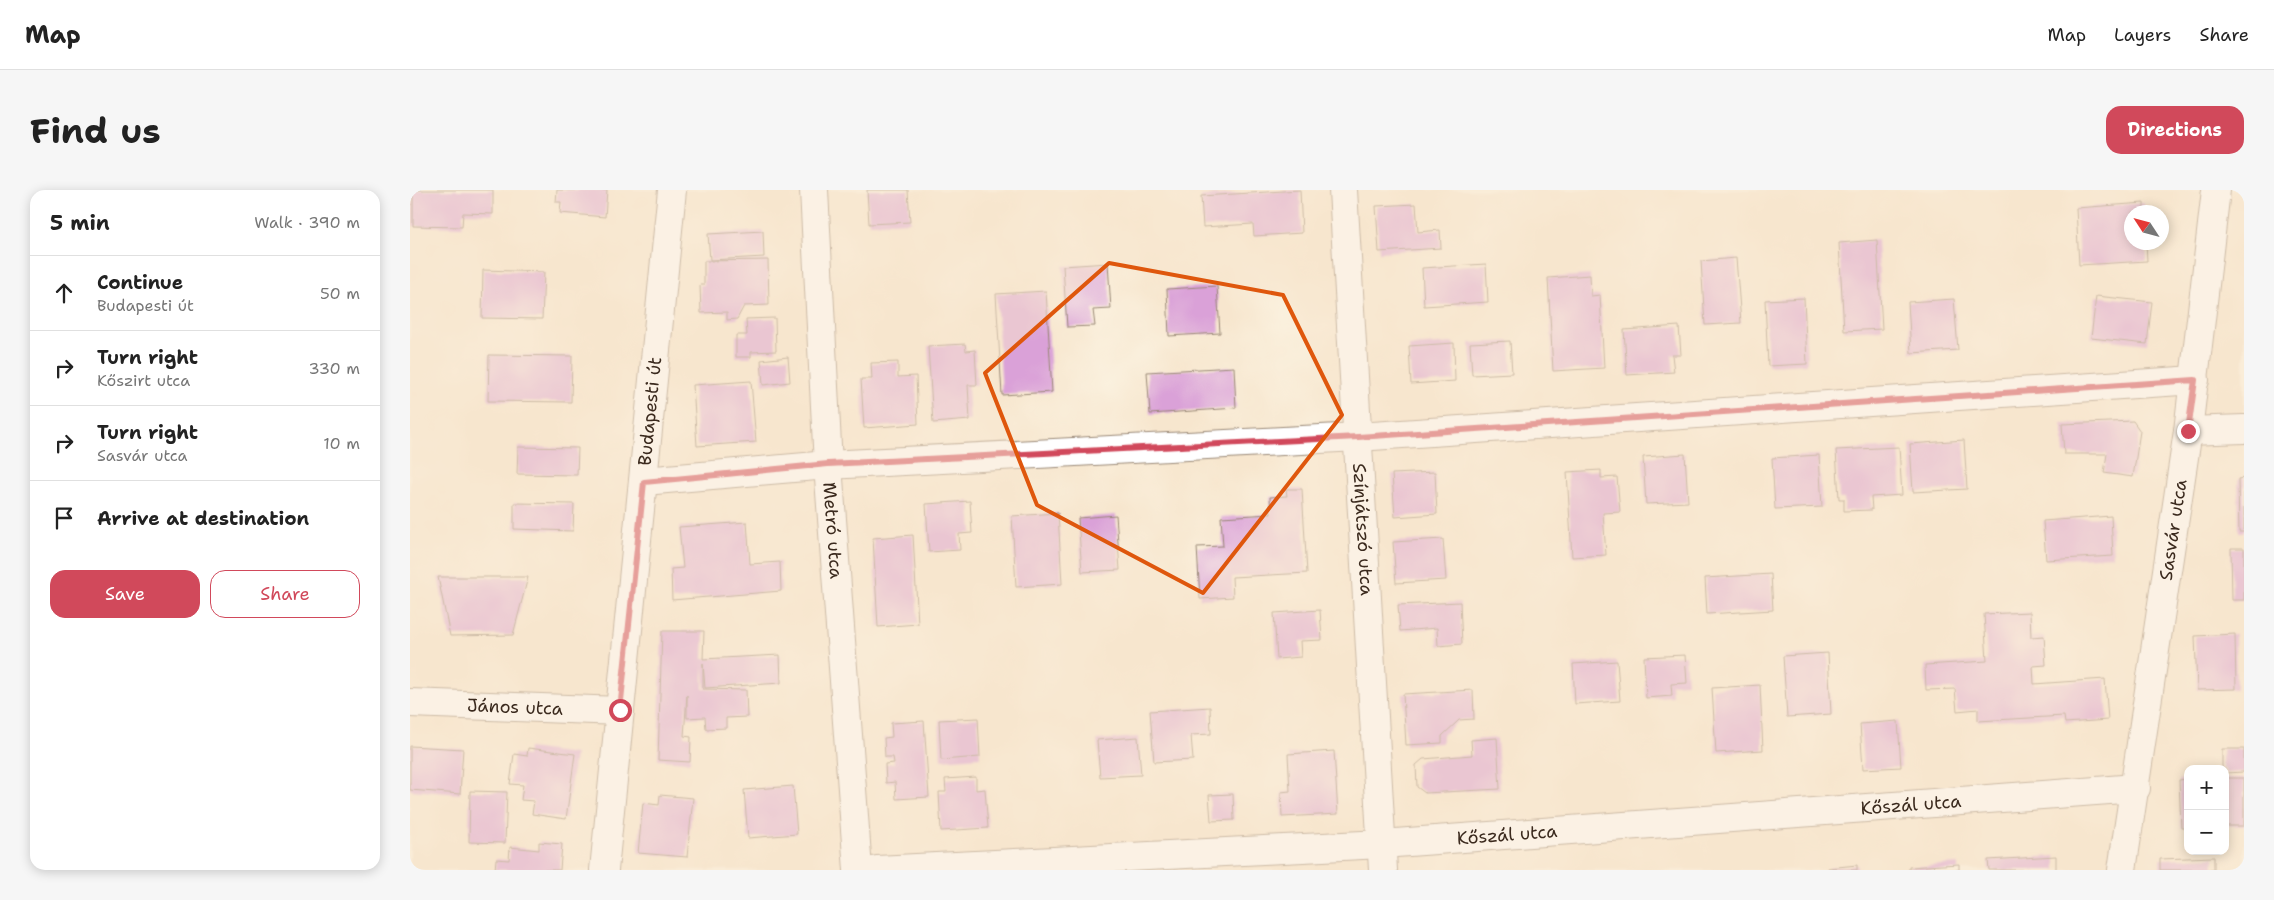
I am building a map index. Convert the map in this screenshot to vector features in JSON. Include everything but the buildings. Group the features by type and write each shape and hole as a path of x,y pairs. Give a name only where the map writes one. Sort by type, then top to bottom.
{"street":[{"name":"Budapesti út","path":"604,870 672,190"},
{"name":"Metró utca","path":"814,190 828,464 858,870"},
{"name":"Színjátszó utca","path":"1343,190 1382,857"},
{"name":"Sasvár utca","path":"2122,870 2136,788 2188,431 2216,190"},
{"path":"644,482 828,464 1358,437 2195,380"},
{"path":"2188,431 2244,429"},
{"name":"János utca","path":"410,703 620,710"},
{"name":"Kőszál utca","path":"877,870 1382,857 2136,788"}],"highlighted area":[{"path":"1109,263 1283,295 1342,415 1203,593 1037,505 985,373"}],"route":[{"path":"620,710 644,482 828,464 1358,437 2195,380 2188,431"}]}
